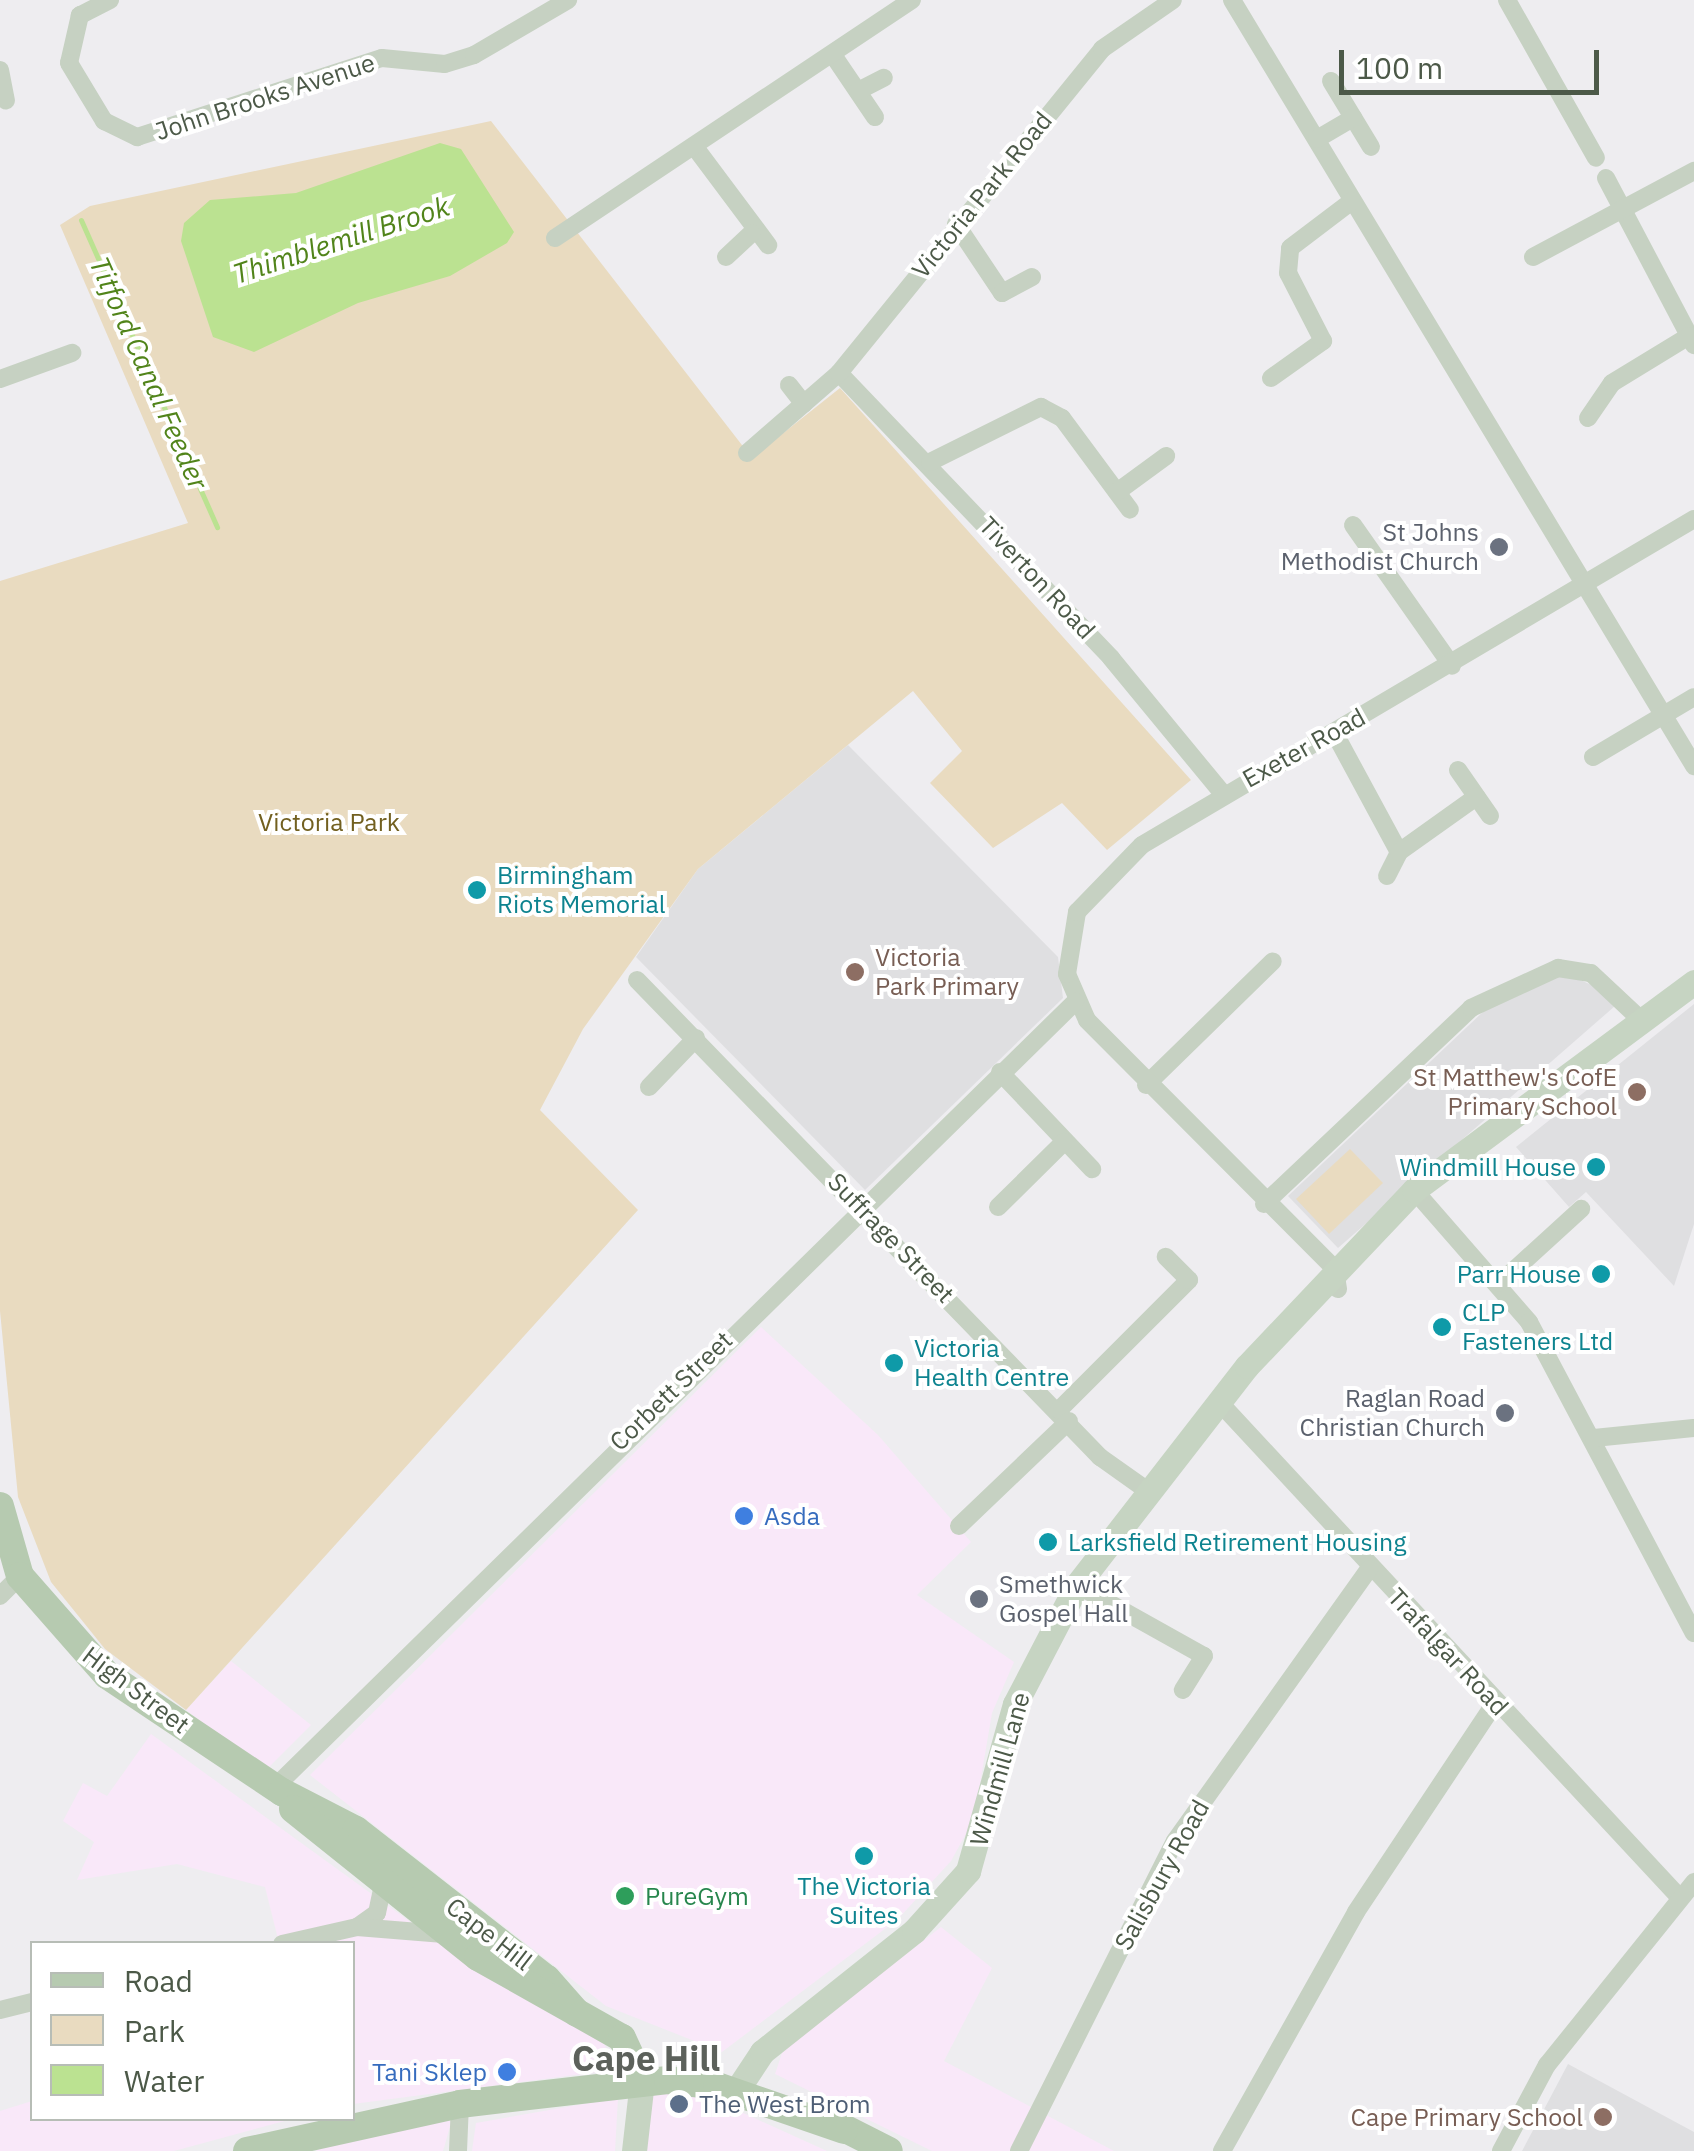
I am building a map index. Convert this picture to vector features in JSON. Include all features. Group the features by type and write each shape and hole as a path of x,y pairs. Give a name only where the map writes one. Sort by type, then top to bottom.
{"main road":[{"name":"Windmill Lane","path":"739,2085 774,2041 914,1931 968,1871 1015,1704 1078,1585 1220,1403 1337,1279 1381,1224 1420,1198 1503,1126 1640,1018 1694,982"},
{"name":"Windmill Lane","path":"1337,1279 1373,1255 1420,1198"},
{"name":"High Street","path":"0,1506 10,1586 108,1675 278,1789 390,1871"},
{"path":"390,1871 431,1890 449,1936"},
{"name":"Cape Hill","path":"390,1871 449,1936 622,2038 640,2074"},
{"name":"Cape Hill","path":"431,1890 577,2014"},
{"path":"247,2151 284,2146 460,2104 704,2065 739,2085 889,2151"},
{"path":"634,2151 640,2074"}],"street":[{"name":"John Brooks Avenue","path":"110,0 80,15 68,63 104,121 137,137 382,58 444,64 474,55 568,0"},
{"path":"555,238 912,0"},
{"name":"Victoria Park Road","path":"747,453 839,373 956,224 1102,49 1173,0"},
{"path":"1232,0 1694,766"},
{"path":"1507,0 1596,158"},
{"path":"834,54 875,118"},
{"path":"0,70 6,100"},
{"path":"858,91 884,78"},
{"path":"1331,81 1371,146"},
{"path":"1317,139 1353,118"},
{"path":"694,146 752,233 768,245"},
{"path":"1533,257 1694,171"},
{"path":"1588,418 1612,383 1692,340 1606,178"},
{"path":"1271,378 1323,341 1288,274 1290,248 1352,201"},
{"path":"956,224 1002,293 1032,276"},
{"path":"726,257 752,233"},
{"path":"0,379 72,353"},
{"name":"Tiverton Road","path":"839,373 930,462 1224,794"},
{"path":"788,385 804,404"},
{"path":"930,462 1041,407 1062,418 1130,510"},
{"path":"1117,492 1166,456"},
{"name":"Exeter Road","path":"1076,1002 1066,954 1077,912 1102,878 1224,794 1452,666 1694,519"},
{"path":"1352,525 1452,666"},
{"path":"1593,757 1694,697"},
{"path":"1334,732 1399,852"},
{"path":"1458,770 1490,816"},
{"path":"1387,876 1399,852 1476,797"},
{"path":"1146,1085 1273,961"},
{"path":"1264,1204 1471,1008 1558,968 1591,973 1640,1018"},
{"name":"Suffrage Street","path":"637,980 1064,1415 1148,1491"},
{"path":"1076,1002 1146,1085 1337,1279"},
{"name":"Corbett Street","path":"278,1789 862,1208 1076,1002"},
{"path":"649,1087 696,1038"},
{"path":"1000,1072 1092,1169"},
{"path":"998,1207 1064,1142"},
{"path":"1420,1198 1500,1283 1594,1438 1694,1633"},
{"path":"1500,1283 1581,1209"},
{"path":"959,1526 1190,1280 1166,1257"},
{"name":"Trafalgar Road","path":"1220,1403 1369,1569 1680,1898"},
{"path":"1594,1438 1694,1428"},
{"name":"Salisbury Road","path":"1018,2151 1175,1841 1369,1569"},
{"path":"1078,1585 1204,1656 1183,1690"},
{"path":"1222,2151 1356,1912 1495,1703"},
{"path":"356,1928 377,1914 390,1871"},
{"path":"1501,2151 1547,2065 1694,1882"},
{"path":"296,1941 356,1928 449,1936"},
{"path":"0,2010 30,2002"},
{"path":"458,2151 460,2104"}],"shaded area":[{"name":"Victoria Park Primary","path":"848,745 1058,957 1063,998 865,1190 636,957 698,869"},
{"path":"1560,971 1623,999 1338,1248 1288,1196 1485,1010"},
{"name":"St Matthew's CofE Primary School","path":"1694,1004 1694,1224 1674,1286 1586,1192 1569,1207 1516,1147"},
{"path":"761,1327 878,1435 971,1542 917,1595 1014,1662 992,1713 974,1819 951,1861 898,1919 722,2052 606,2006 310,1775"},
{"path":"231,1661 311,1725 266,1770 186,1710"},
{"path":"151,1734 460,1958 604,2044 612,2059 597,2072 355,2104 355,1941 278,1941 265,1887 177,1864 77,1880 94,1842 63,1821 83,1783 107,1796"},
{"path":"941,1927 992,1968 944,2061 1114,2151 932,2151 775,2074 783,2050"},
{"name":"Cape Primary School","path":"1568,2064 1694,2132 1694,2151 1522,2151"},
{"path":"665,2089 719,2102 827,2151 647,2151 653,2092"},
{"path":"618,2098 615,2151 472,2151 476,2123"},
{"path":"30,2102 30,2121 285,2121 174,2151 0,2151 0,2111"},
{"path":"452,2119 443,2151 316,2151 331,2143"}],"green space":[{"name":"Victoria Park","path":"491,121 752,458 840,388 1191,780 1107,850 1062,803 993,848 930,783 962,751 913,691 698,869 583,1029 540,1110 638,1210 186,1710 105,1649 51,1582 18,1497 0,1311 0,581 188,523 60,225 90,206"},
{"path":"1350,1149 1383,1183 1329,1234 1296,1199"}],"water":[{"name":"Thimblemill Brook","path":"440,143 461,149 514,232 507,243 450,276 358,303 254,352 213,337 181,241 184,223 210,200 296,193"}],"waterway":[{"name":"Titford Canal Feeder","path":"81,220 217,527"}],"place":[{"name":"St Johns Methodist Church","path":"1499,547"},
{"name":"Birmingham Riots Memorial","path":"477,890"},
{"name":"Victoria Park Primary","path":"855,972"},
{"name":"St Matthew's CofE Primary School","path":"1637,1092"},
{"name":"Windmill House","path":"1596,1167"},
{"name":"Parr House","path":"1601,1274"},
{"name":"CLP Fasteners Ltd","path":"1442,1327"},
{"name":"Victoria Health Centre","path":"894,1363"},
{"name":"Raglan Road Christian Church","path":"1505,1413"},
{"name":"Asda","path":"744,1516"},
{"name":"Larksfield Retirement Housing","path":"1048,1542"},
{"name":"Smethwick Gospel Hall","path":"979,1599"},
{"name":"The Victoria Suites","path":"864,1856"},
{"name":"PureGym","path":"625,1896"},
{"name":"Tani Sklep","path":"507,2072"},
{"name":"The West Brom","path":"679,2104"},
{"name":"Cape Primary School","path":"1603,2117"}],"district":[{"name":"Cape Hill","path":"646,2058"}]}
